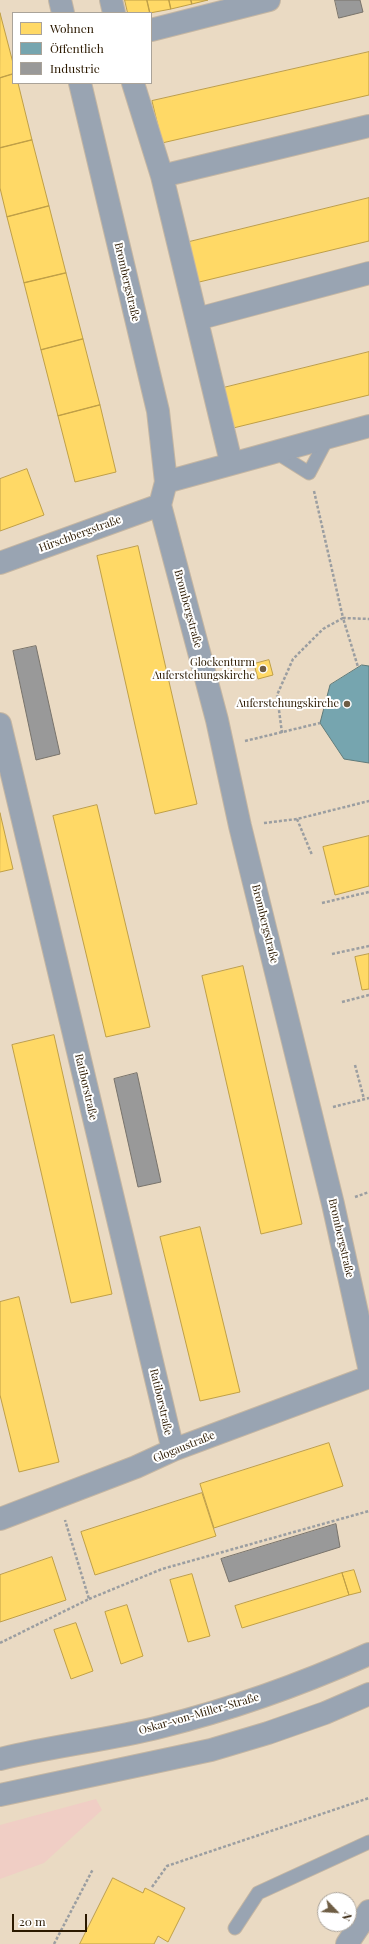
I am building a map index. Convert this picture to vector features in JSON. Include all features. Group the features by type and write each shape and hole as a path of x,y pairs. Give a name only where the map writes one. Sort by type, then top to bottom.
{"street":[{"path":"60,0 63,12"},
{"path":"111,0 114,12"},
{"path":"152,30 269,0"},
{"name":"Brombergstraße","path":"80,84 158,411 166,482 160,505 223,746 240,826 312,1112 369,1367"},
{"path":"134,84 162,176 231,462"},
{"path":"162,176 369,126"},
{"path":"197,319 369,272"},
{"path":"166,482 231,462 369,426"},
{"name":"Hirschbergstraße","path":"0,563 160,505"},
{"name":"Ratiborstraße","path":"0,724 173,1450"},
{"name":"Glogaustraße","path":"1,1515 58,1497 136,1467 173,1450 369,1377"},
{"name":"Oskar-von-Miller-Straße","path":"0,1759 160,1727 260,1697 324,1674 369,1654"},
{"path":"0,1795 211,1750 325,1713 369,1694"},
{"path":"347,1944 369,1911"}],"lane":[{"path":"274,451 309,473 328,437"},
{"path":"235,1928 258,1893 369,1842"}],"path":[{"path":"309,473 343,618 358,668"},
{"path":"282,733 277,695 293,660 323,629 343,618 369,618"},
{"path":"223,746 320,723"},
{"path":"240,826 296,819 369,802"},
{"path":"296,819 312,855"},
{"path":"322,903 369,892"},
{"path":"332,954 369,946"},
{"path":"342,1002 369,995"},
{"path":"355,1065 364,1099"},
{"path":"312,1112 369,1098"},
{"path":"58,1497 89,1599"},
{"path":"0,1643 89,1599 162,1569 369,1511"},
{"path":"152,1887 167,1866 369,1798"},
{"path":"54,1944 93,1868"}],"shaded area":[{"path":"96,1799 102,1810 44,1863 0,1879 0,1825"}],"building: Wohnen":[{"path":"125,0 147,0 150,12 128,12"},
{"path":"147,0 169,0 171,9 150,12"},
{"path":"169,0 191,0 192,4 171,9"},
{"path":"191,0 208,0 192,4"},
{"path":"0,13 12,59 12,74 0,78"},
{"path":"369,52 369,95 162,143 152,101"},
{"path":"12,74 12,84 18,84 32,140 0,148 0,78"},
{"path":"32,140 49,206 7,217 0,188 0,148"},
{"path":"369,198 369,241 191,284 181,244"},
{"path":"49,206 66,273 24,283 7,217"},
{"path":"66,273 83,339 41,350 24,283"},
{"path":"83,339 100,405 58,416 41,350"},
{"path":"369,352 369,395 225,430 215,390"},
{"path":"100,405 116,472 75,482 58,416"},
{"path":"27,469 44,515 0,531 0,479"},
{"path":"138,546 197,804 155,814 97,556"},
{"name":"Glockenturm Auferstehungskirche","path":"269,660 273,675 258,679 254,664"},
{"path":"97,805 150,1027 106,1037 53,816"},
{"path":"0,813 13,869 0,872"},
{"path":"369,836 369,886 335,895 323,847"},
{"path":"369,954 369,989 362,990 355,957"},
{"path":"243,966 302,1224 261,1234 202,976"},
{"path":"54,1035 112,1294 71,1303 12,1045"},
{"path":"200,1227 240,1392 200,1401 160,1237"},
{"path":"19,1297 59,1462 19,1472 0,1395 0,1302"},
{"path":"329,1443 343,1486 214,1528 200,1484"},
{"path":"202,1493 216,1536 95,1575 81,1532"},
{"path":"52,1557 66,1600 0,1622 0,1575"},
{"path":"354,1570 361,1592 349,1595 342,1573"},
{"path":"342,1573 349,1595 242,1628 235,1606"},
{"path":"192,1574 210,1636 188,1642 170,1580"},
{"path":"127,1605 143,1656 121,1664 105,1612"},
{"path":"76,1623 93,1671 71,1679 54,1630"},
{"path":"113,1878 143,1893 145,1888 185,1908 168,1942 158,1936 154,1944 80,1944"}],"building: Öffentlich":[{"name":"Auferstehungskirche","path":"362,665 369,666 369,763 344,759 320,723 330,685"}],"building: Industrie":[{"path":"335,0 360,0 363,12 339,18"},
{"path":"36,646 60,754 36,760 13,651"},
{"path":"137,1073 161,1182 138,1187 114,1079"},
{"path":"336,1524 340,1547 229,1582 221,1559"}],"place":[{"name":"Glockenturm Auferstehungskirche","path":"263,669"},
{"name":"Auferstehungskirche","path":"347,704"}]}
